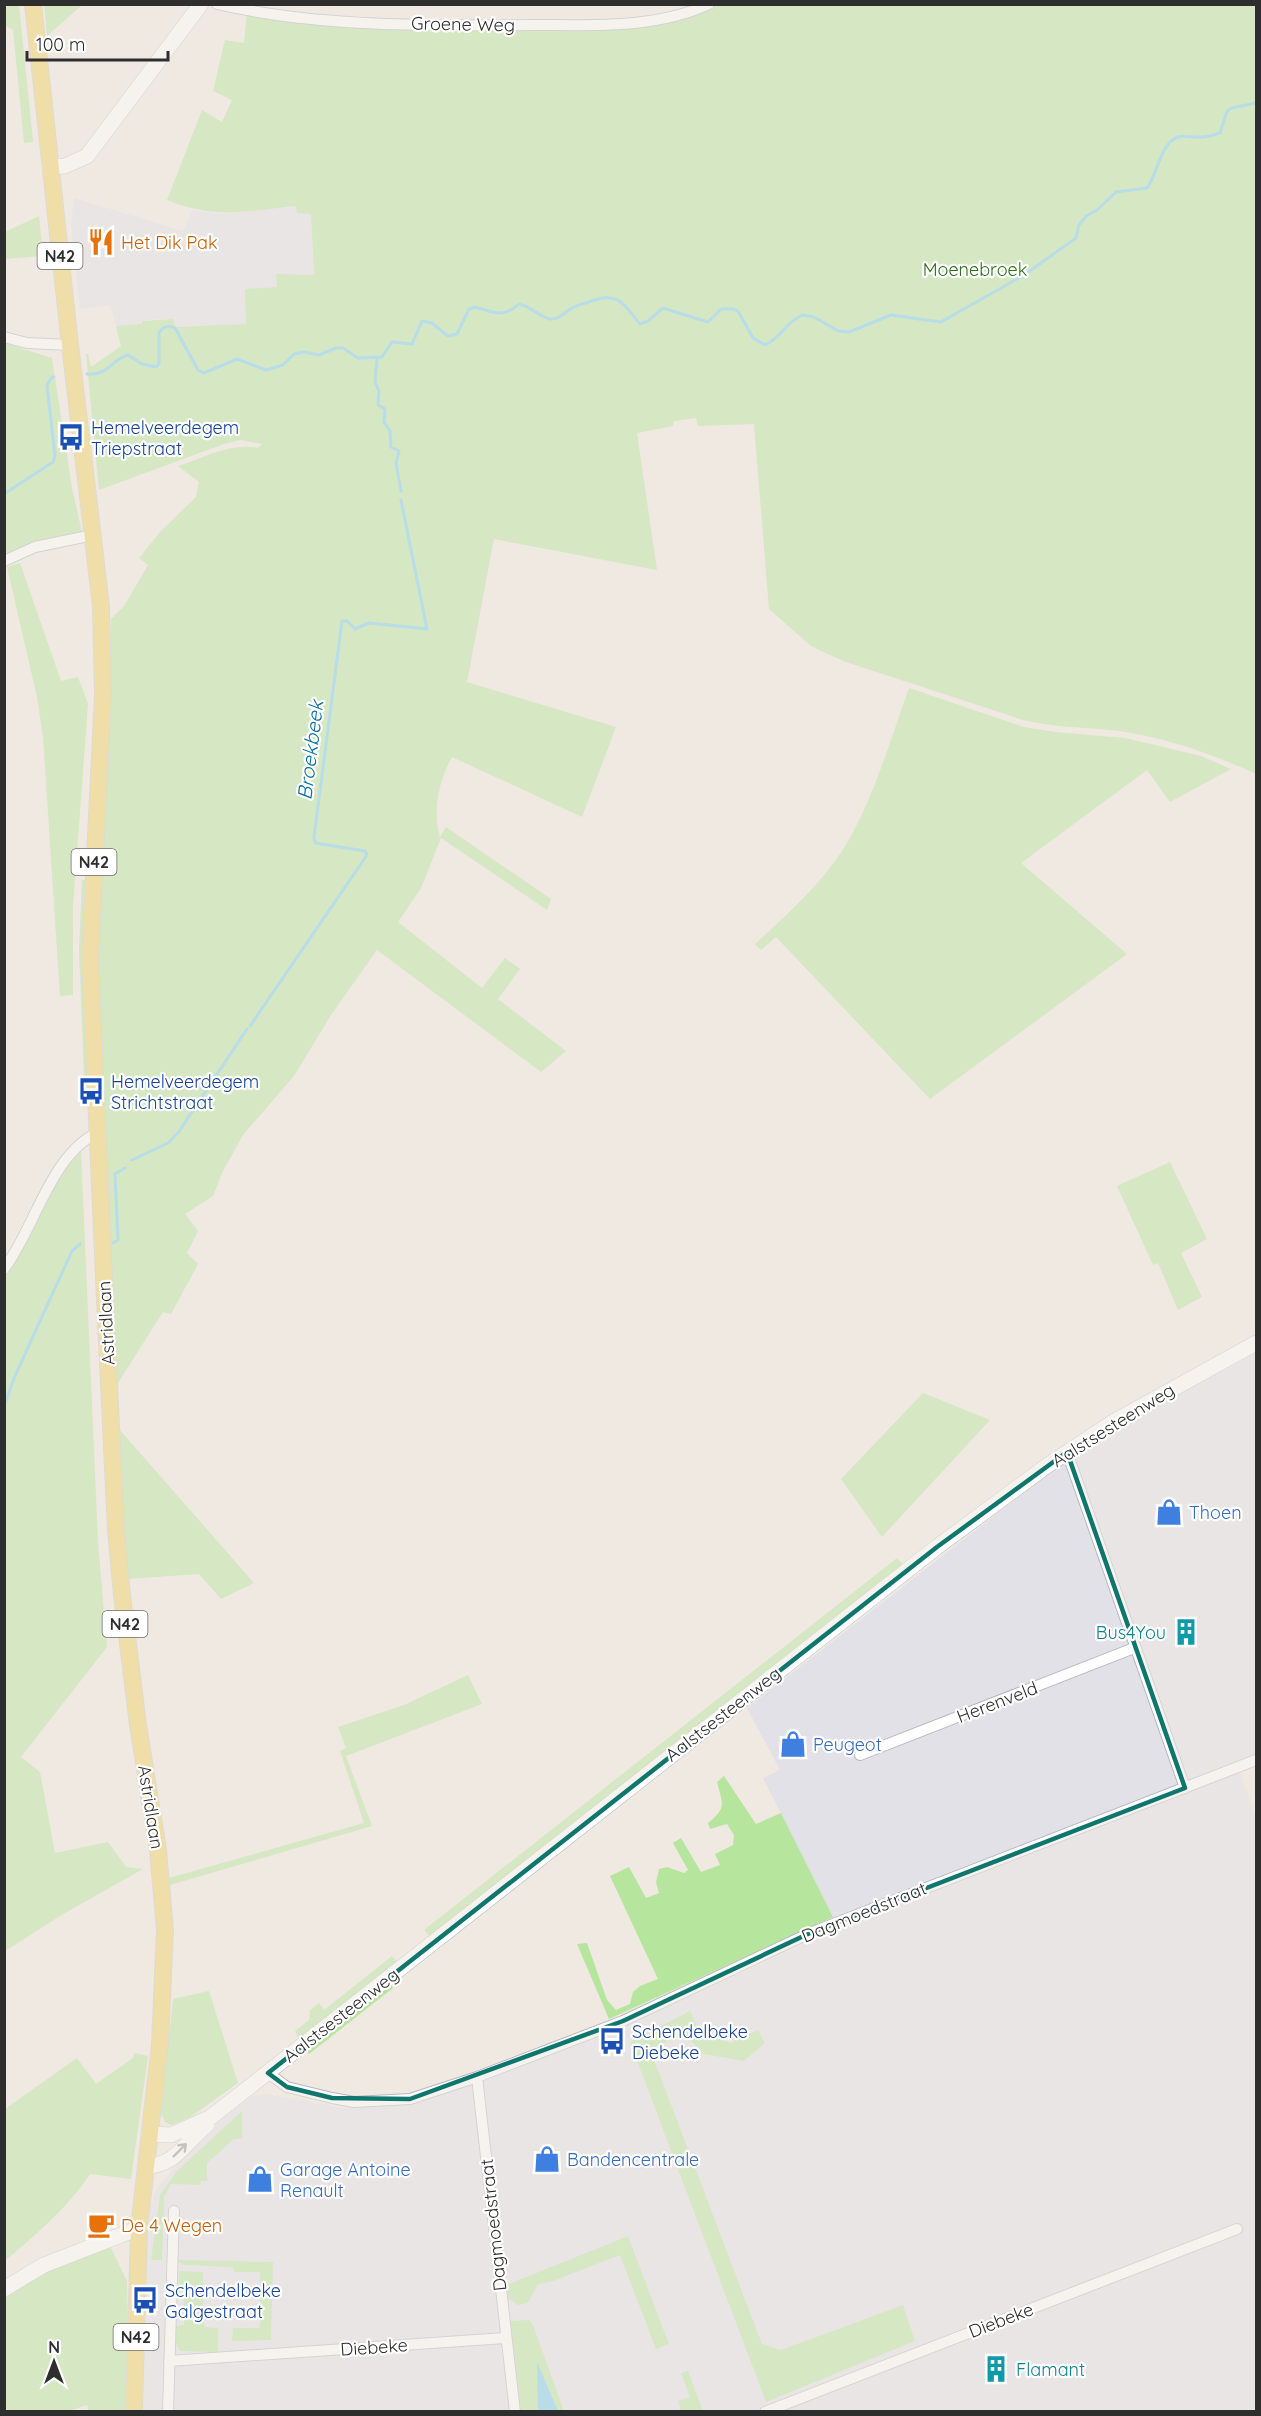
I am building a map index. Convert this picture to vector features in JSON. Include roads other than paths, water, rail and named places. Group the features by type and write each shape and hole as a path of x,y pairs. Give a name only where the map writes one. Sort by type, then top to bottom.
{"main road":[{"name":"N42","path":"33,4 103,639 103,694 90,958 99,1131"},
{"path":"50,167 65,166 87,156 201,4"},
{"name":"Astridlaan","path":"99,1131 120,1574 129,1664 158,1850 164,1920 164,1981 160,2044 139,2228 134,2412"},
{"name":"Aalstsesteenweg","path":"149,2134 171,2135 212,2117 937,1547 1067,1452 1113,1422 1257,1343"},
{"name":"Aalstsesteenweg","path":"146,2166 159,2166 167,2162 209,2123 212,2117"},
{"path":"4,2289 44,2265 139,2228"}],"street":[{"name":"Groene Weg","path":"217,4 313,19 452,26 594,25 667,18 709,4"},
{"path":"4,337 27,343 70,345"},
{"path":"4,561 35,547 92,529"},
{"path":"4,1269 19,1247 59,1170 83,1140 99,1131"},
{"path":"1067,1452 1185,1788"},
{"name":"Herenveld","path":"860,1755 1134,1648"},
{"name":"Dagmoedstraat","path":"268,2073 287,2087 354,2102 410,2099 477,2077 623,2021 848,1917 1257,1760"},
{"name":"Dagmoedstraat","path":"477,2077 505,2338"},
{"path":"168,2412 174,2211"},
{"name":"Diebeke","path":"765,2412 1238,2229"},
{"path":"505,2338 515,2412"},
{"name":"Diebeke","path":"169,2361 505,2338"}],"water":[{"path":"537,2362 558,2411 538,2411"}],"waterway":[{"path":"87,374 100,373 128,355 142,364 156,367 159,364 159,333 168,326 175,328 198,370 204,373 237,359 266,370 283,365 294,354 304,352 319,355 336,348 343,348 358,358 382,357 392,342 412,344 422,321 432,323 448,336 457,334 469,309 475,307 503,313 519,304 552,319 558,318 577,305 604,298 611,298 622,303 640,324 648,321 663,308 708,322 721,309 734,309 738,311 753,338 765,345 802,315 814,317 838,331 849,332 891,315 941,322 1024,275 1076,238 1079,225 1086,216 1097,210 1116,192 1147,188 1163,153 1172,140 1181,136 1204,137 1220,133 1227,111 1256,103"},
{"name":"Broekbeek","path":"377,359 375,382 379,391 378,405 385,409 384,422 390,431 391,447 399,451 396,463 401,491"},
{"path":"4,494 53,462 55,456 47,385 54,377"},
{"name":"Broekbeek","path":"250,1026 367,855 365,851 315,843 314,837 342,621 347,621 355,629 369,623 427,629 401,500"},
{"name":"Broekbeek","path":"132,1160 168,1143 178,1133 247,1029"},
{"name":"Broekbeek","path":"113,1243 118,1240 115,1174 125,1168"},
{"name":"Broekbeek","path":"4,1406 15,1376 72,1251 80,1244"}],"place":[{"name":"Het Dik Pak","path":"101,242"},
{"name":"Hemelveerdegem Triepstraat","path":"71,437"},
{"name":"Hemelveerdegem Strichtstraat","path":"91,1091"},
{"name":"Thoen","path":"1169,1512"},
{"name":"Bus4You","path":"1186,1632"},
{"name":"Peugeot","path":"793,1744"},
{"name":"Schendelbeke Diebeke","path":"612,2041"},
{"name":"Bandencentrale","path":"547,2159"},
{"name":"Garage Antoine Renault","path":"260,2179"},
{"name":"De 4 Wegen","path":"101,2225"},
{"name":"Schendelbeke Galgestraat","path":"145,2300"},
{"name":"Flamant","path":"996,2369"}],"park label":[{"name":"Moenebroek","path":"975,269"}]}
